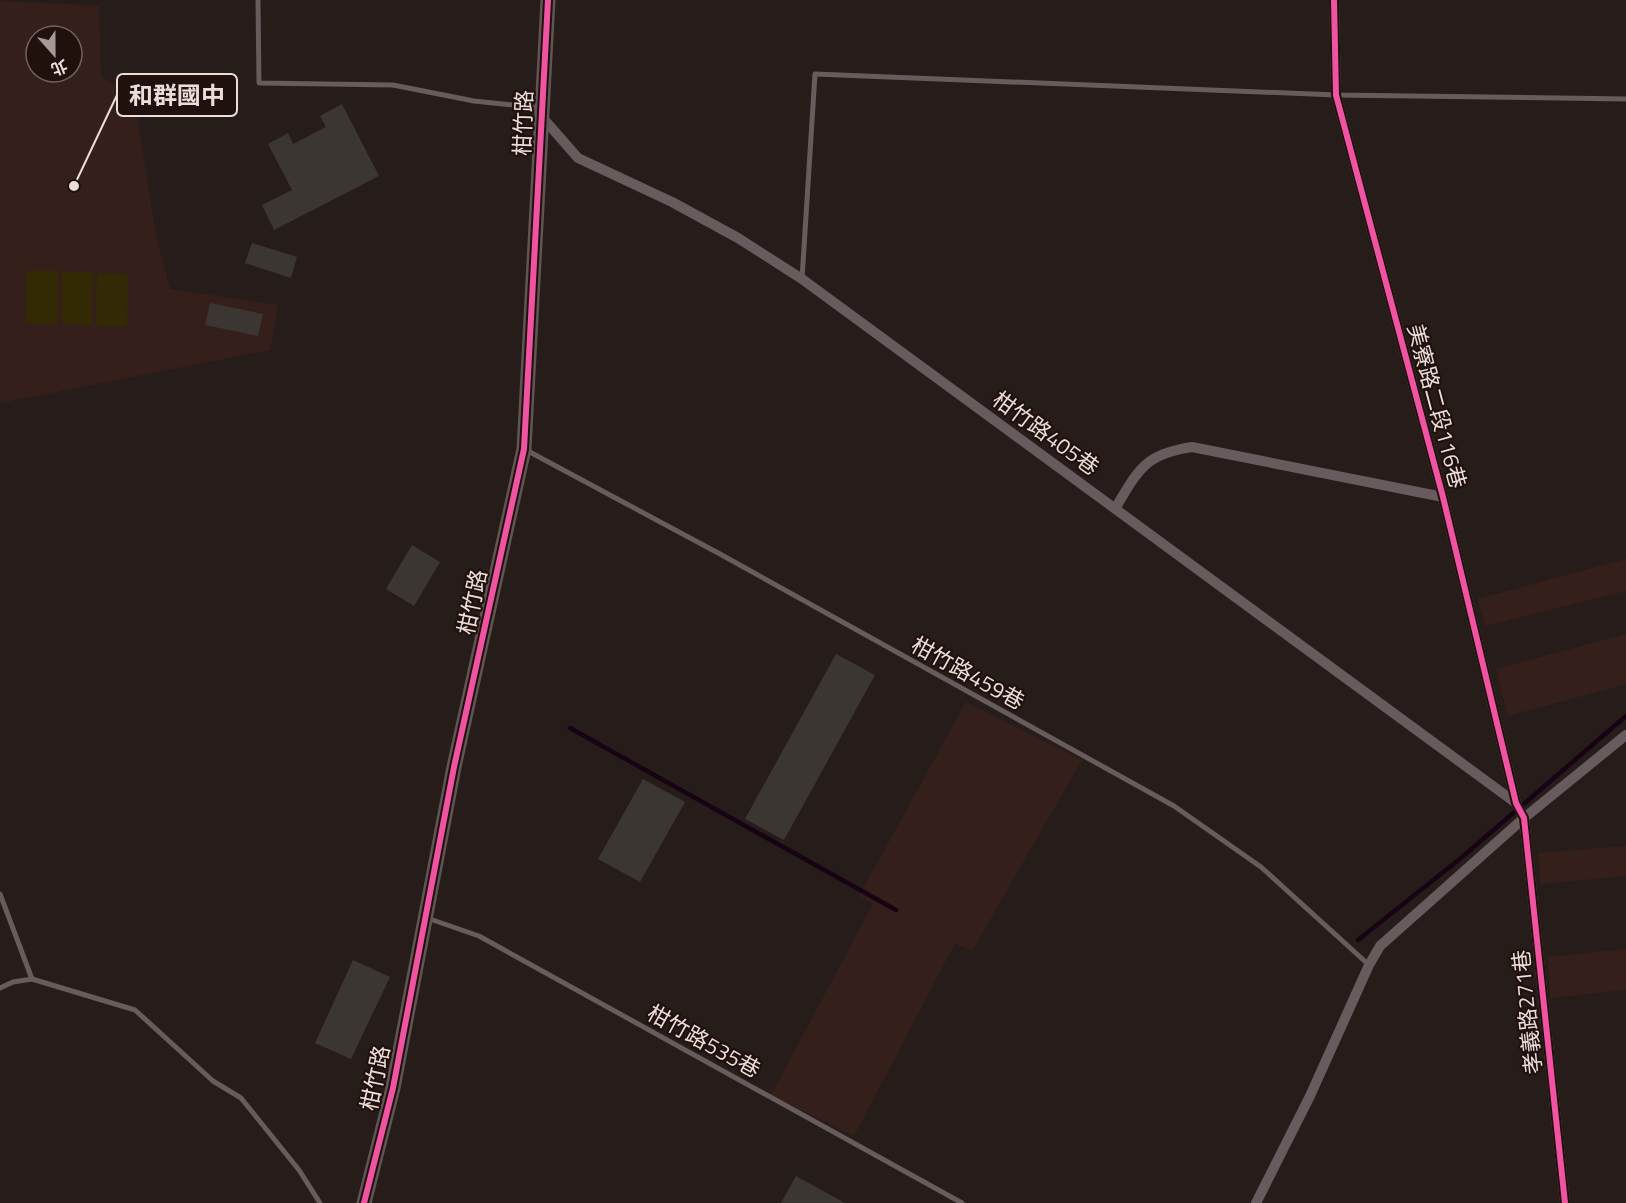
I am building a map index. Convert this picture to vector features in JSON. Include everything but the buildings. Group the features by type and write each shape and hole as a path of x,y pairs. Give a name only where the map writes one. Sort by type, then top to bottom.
{"street":[{"name":"柑竹路","path":"364,1203 393,1088 453,767 524,449 548,0"},
{"name":"美寮路二段116巷","path":"1334,0 1336,95 1443,497 1516,802 1524,818"},
{"name":"柑竹路405巷","path":"542,117 578,158 672,202 738,238 802,279 1516,802"},
{"path":"1116,507 1138,471 1154,457 1173,450 1192,447 1443,497"},
{"path":"1256,1203 1310,1096 1369,965 1380,946 1524,818 1626,735"},
{"name":"孝義路271巷","path":"1524,818 1565,1203"}],"lane":[{"path":"258,0 259,82 393,85 474,101 533,107 542,117"},
{"path":"802,279 815,74 1336,95 1626,99"},
{"name":"柑竹路459巷","path":"524,449 720,554 1174,806 1261,867 1369,965"},
{"path":"0,894 32,979"},
{"name":"柑竹路535巷","path":"426,918 478,936 962,1203"},
{"path":"0,988 13,982 32,979 135,1010 213,1081 241,1098 298,1170 320,1203"}],"shaded area":[{"path":"0,1 99,6 101,77 134,97 156,235 170,289 278,305 270,350 0,403"},
{"path":"27,271 58,271 57,324 26,323"},
{"path":"62,272 93,272 92,325 62,324"},
{"path":"97,273 128,274 127,326 96,326"},
{"path":"1626,559 1626,591 1485,626 1478,599"},
{"path":"1626,634 1626,684 1508,716 1496,669"},
{"path":"966,702 1082,760 972,951 955,943 854,1136 771,1095 873,904 859,896"},
{"path":"1626,846 1626,876 1541,884 1538,853"},
{"path":"1626,949 1626,990 1550,998 1547,957"}],"waterway":[{"path":"1358,940 1461,858 1626,716"},
{"path":"570,728 896,910"}],"cycle path":[{"path":"364,1203 393,1088 454,767 524,449 548,0"},
{"path":"1334,0 1336,95 1443,497 1516,803 1524,818 1565,1203"}],"place":[{"name":"和群國中","path":"74,186"}]}
